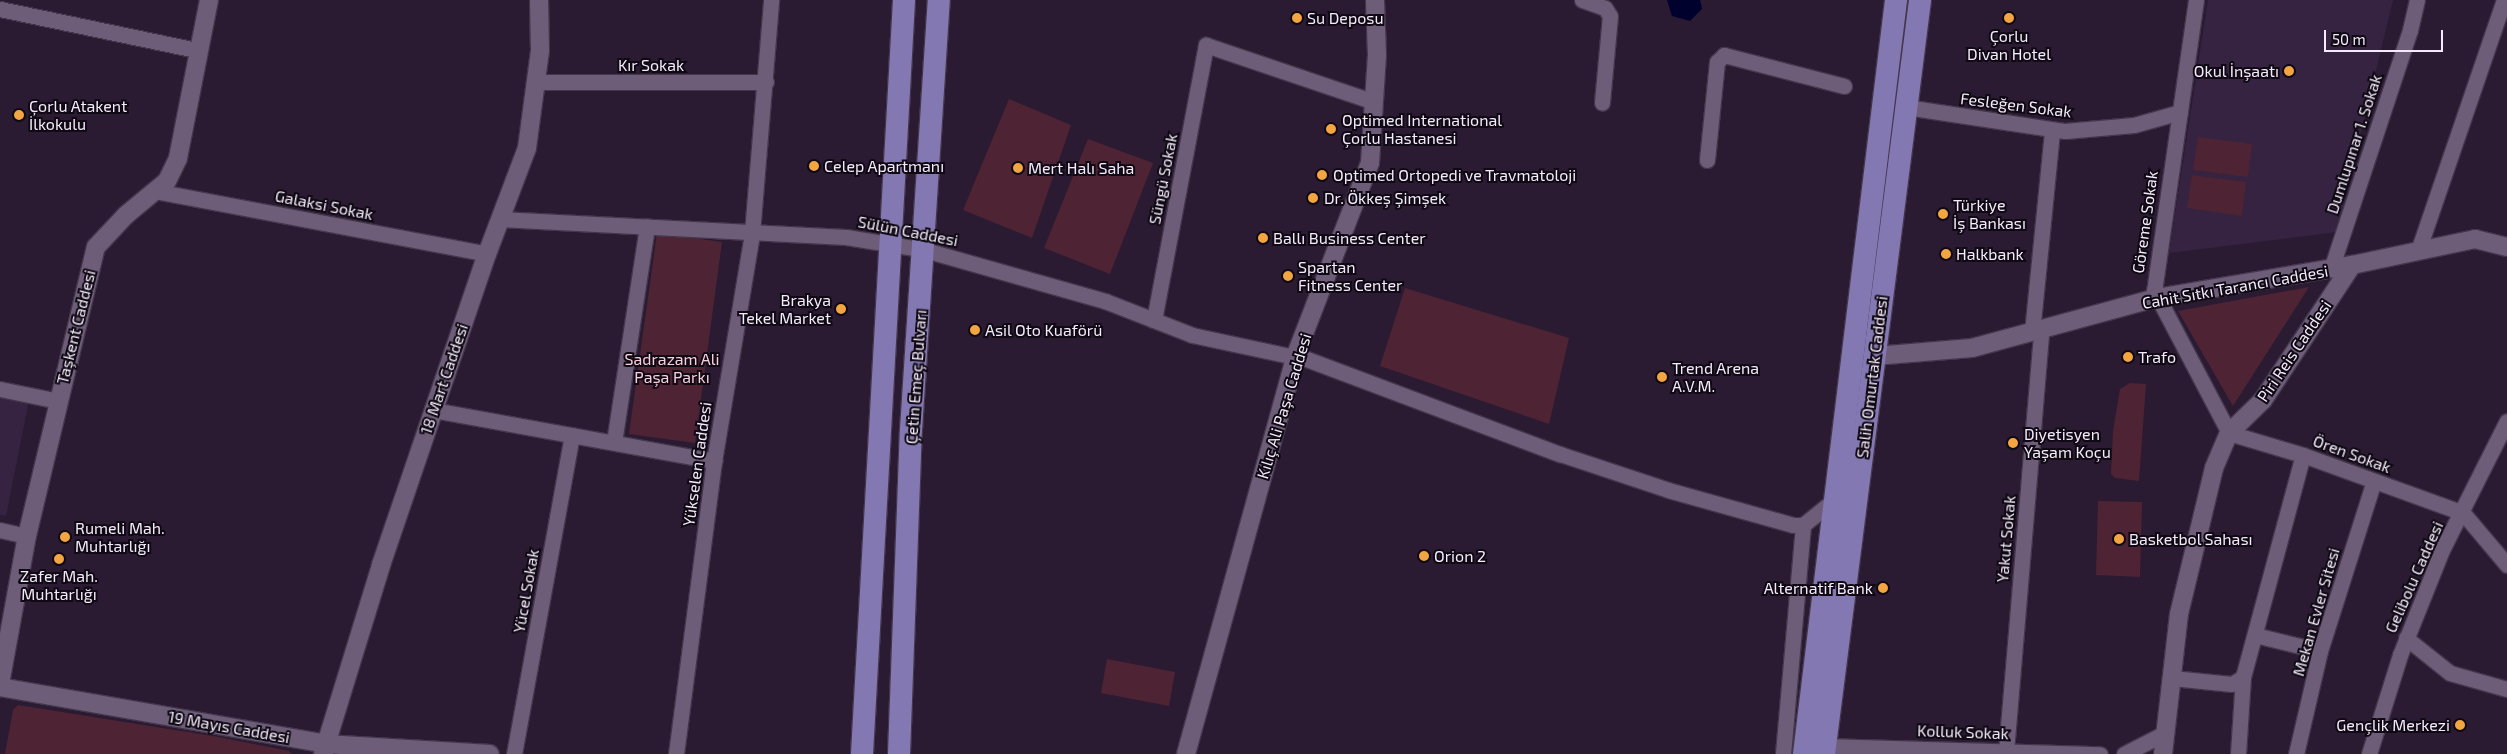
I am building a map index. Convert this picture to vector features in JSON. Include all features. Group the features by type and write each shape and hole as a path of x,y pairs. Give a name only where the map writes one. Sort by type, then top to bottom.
{"main road":[{"name":"Çetin Emeç Bulvarı","path":"862,754 904,0"},
{"name":"Çetin Emeç Bulvarı","path":"899,754 911,430 925,250 939,0"},
{"name":"Salih Omurtak Caddesi","path":"1804,754 1833,501 1896,0"},
{"name":"Salih Omurtak Caddesi","path":"1825,750 1920,0"}],"street":[{"name":"Taşkent Caddesi","path":"0,686 27,536 96,247 126,215 166,181 178,158 197,50 209,0"},
{"name":"18 Mart Caddesi","path":"324,749 380,564 487,254 527,148 540,51 539,0"},
{"name":"Yükselen Caddesi","path":"676,754 714,461 752,232 766,82 771,0"},
{"name":"Kılıç Ali Paşa Caddesi","path":"1186,754 1296,356 1370,163 1377,55 1375,0"},
{"path":"1582,0 1605,8 1610,16 1602,103"},
{"name":"Göreme Sokak","path":"2196,0 2155,267 2156,298 2229,433"},
{"name":"Dumlupınar 1. Sokak","path":"2331,269 2410,30 2416,0"},
{"path":"2418,251 2504,0"},
{"path":"0,9 197,50"},
{"name":"Süngü Sokak","path":"1154,320 1206,45 1374,102"},
{"path":"1706,160 1717,62 1724,55 1844,86"},
{"name":"Kır Sokak","path":"536,82 766,82"},
{"name":"Fesleğen Sokak","path":"1906,107 2052,130 2134,125 2180,112"},
{"name":"Yakut Sokak","path":"2006,751 2052,130"},
{"name":"Galaksi Sokak","path":"155,191 487,254"},
{"name":"Sülün Caddesi","path":"500,219 846,237 925,250 1105,301 1192,335 1296,356 1560,454 1718,505 1803,525"},
{"path":"614,442 646,227"},
{"name":"Cahit Sıtkı Tarancı Caddesi","path":"1875,356 1972,348 2156,298 2352,266 2475,239 2507,247"},
{"name":"Piri Reis Caddesi","path":"2163,754 2179,614 2214,468 2229,433 2263,400 2352,266"},
{"path":"0,389 58,401"},
{"path":"433,410 714,461"},
{"name":"Gelibolu Caddesi","path":"2369,754 2406,638 2442,550 2463,513 2507,421"},
{"name":"Ören Sokak","path":"2229,433 2303,455 2463,513"},
{"name":"Yücel Sokak","path":"514,754 572,435"},
{"path":"2238,754 2243,677 2303,455"},
{"name":"Mekan Evler Sitesi","path":"2296,754 2320,651 2374,481"},
{"path":"1783,754 1803,525 1833,501"},
{"path":"2463,513 2507,565"},
{"path":"0,530 27,536"},
{"path":"2255,635 2320,651"},
{"path":"2406,638 2450,673 2507,689"},
{"path":"2172,678 2232,684 2243,677"},
{"name":"19 Mayıs Caddesi","path":"0,686 324,749 490,754"},
{"path":"2124,754 2165,733"},
{"name":"Kolluk Sokak","path":"1825,750 2006,751 2100,754"}],"shaded area":[{"path":"2208,0 2393,0 2337,232 2169,253"},
{"path":"0,394 29,400 6,516 0,515"}],"green space":[{"name":"Mert Halı Saha","path":"1009,99 1071,125 1032,238 963,210"},
{"path":"2198,137 2252,144 2248,177 2193,170"},
{"name":"Mert Halı Saha","path":"1088,139 1153,163 1110,274 1044,248"},
{"path":"2192,175 2246,182 2242,216 2187,208"},
{"name":"Sadrazam Ali Paşa Parkı","path":"657,233 722,242 695,443 629,434"},
{"path":"2309,287 2233,406 2178,311"},
{"path":"1405,288 1569,338 1549,424 1380,366"},
{"path":"2130,383 2146,384 2139,481 2115,478 2111,474 2113,431 2120,389"},
{"name":"Basketbol Sahası","path":"2098,501 2142,502 2140,577 2096,575"},
{"path":"1107,659 1175,672 1169,706 1101,693"},
{"path":"18,705 219,737 289,751 292,754 5,754 13,710"}],"water":[{"path":"1667,0 1700,0 1702,9 1690,21 1672,16"}],"place":[{"name":"Su Deposu","path":"1297,18"},
{"name":"Çorlu Divan Hotel","path":"2009,18"},
{"name":"Okul İnşaatı","path":"2289,71"},
{"name":"Çorlu Atakent İlkokulu","path":"19,115"},
{"name":"Optimed International Çorlu Hastanesi","path":"1331,129"},
{"name":"Celep Apartmanı","path":"814,166"},
{"name":"Mert Halı Saha","path":"1018,168"},
{"name":"Optimed Ortopedi ve Travmatoloji","path":"1322,175"},
{"name":"Dr. Ökkeş Şimşek","path":"1313,198"},
{"name":"Türkiye İş Bankası","path":"1943,214"},
{"name":"Ballı Business Center","path":"1263,238"},
{"name":"Halkbank","path":"1946,254"},
{"name":"Spartan Fitness Center","path":"1288,276"},
{"name":"Brakya Tekel Market","path":"841,309"},
{"name":"Asil Oto Kuaförü","path":"975,330"},
{"name":"Trafo","path":"2128,357"},
{"name":"Trend Arena A.V.M.","path":"1662,377"},
{"name":"Diyetisyen Yaşam Koçu","path":"2013,443"},
{"name":"Rumeli Mah. Muhtarlığı","path":"65,537"},
{"name":"Basketbol Sahası","path":"2119,539"},
{"name":"Orion 2","path":"1424,556"},
{"name":"Zafer Mah. Muhtarlığı","path":"59,559"},
{"name":"Alternatif Bank","path":"1883,588"},
{"name":"Gençlik Merkezi","path":"2460,725"}]}
